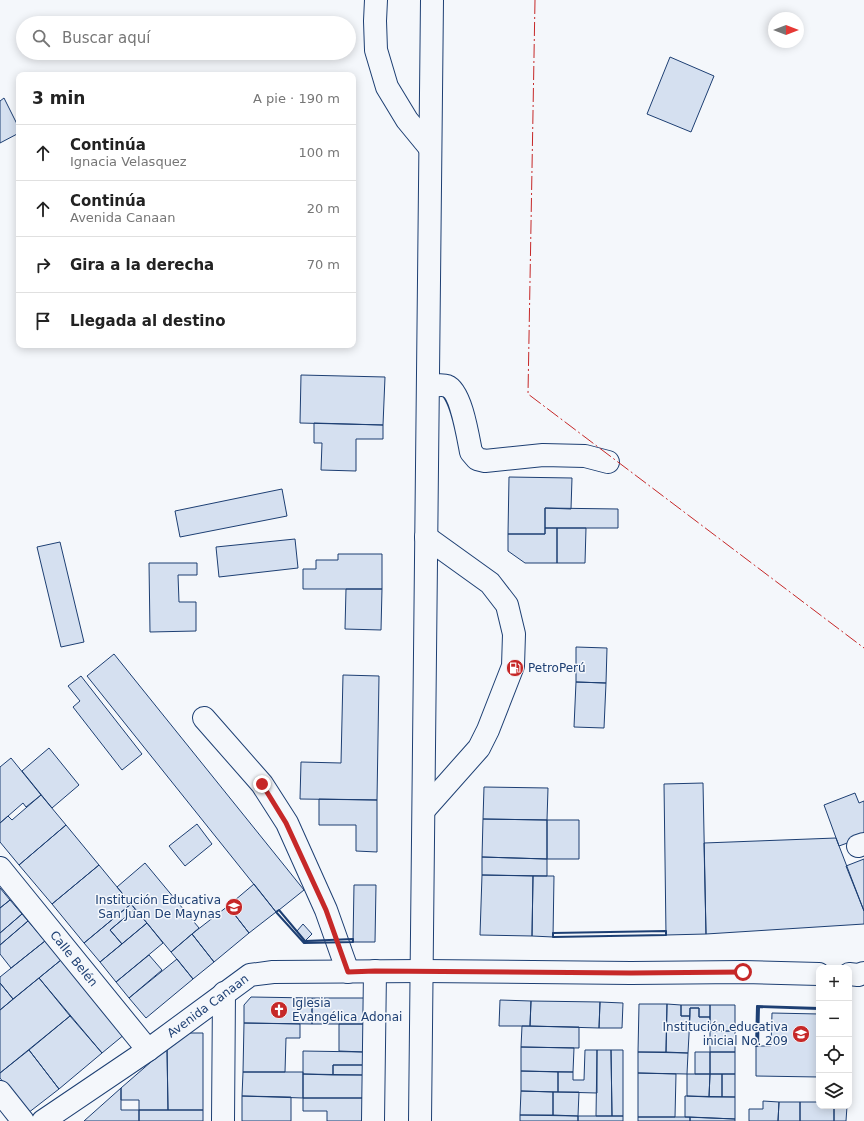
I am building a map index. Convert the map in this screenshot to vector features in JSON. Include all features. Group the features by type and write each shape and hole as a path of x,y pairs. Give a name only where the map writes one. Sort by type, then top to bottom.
{"main road":[{"path":"376,0 374,21 376,50 387,87 407,120 430,148"},
{"path":"420,1121 432,0"},
{"path":"428,386 446,385 452,390 457,398 471,452 477,459 484,461 543,455 585,456 608,462"},
{"path":"424,810 479,748 488,730 513,666 514,634 506,605 490,583 426,537"},
{"path":"204,718 262,784 286,823 326,910 348,972"},
{"name":"Calle Belén","path":"0,868 148,1050"},
{"path":"373,1121 375,971"},
{"name":"Avenida Canaan","path":"43,1121 148,1050 250,975 273,972 375,971 631,973 743,972 816,974"},
{"path":"852,974 858,975 864,973"},
{"path":"223,1121 224,993"},
{"path":"0,1092 23,1121"}],"building":[{"path":"670,57 714,76 691,132 647,114"},
{"path":"4,98 16,122 16,135 0,143 0,101"},
{"path":"301,375 385,377 383,425 300,423"},
{"path":"314,423 383,425 383,439 356,439 356,471 321,470 322,443 314,443"},
{"path":"509,477 572,478 571,509 545,508 545,534 508,534"},
{"path":"282,489 287,516 180,537 175,511"},
{"path":"545,508 618,509 618,528 545,528"},
{"path":"545,528 557,528 557,563 525,563 508,551 508,534 545,534"},
{"path":"557,528 586,528 585,563 557,563"},
{"path":"295,539 298,568 219,577 216,547"},
{"path":"60,542 84,642 61,647 37,547"},
{"path":"338,554 382,554 382,589 303,589 303,569 316,569 316,560 338,560"},
{"path":"149,563 197,563 197,575 178,575 179,602 196,602 196,631 150,632"},
{"path":"346,589 382,589 381,630 345,629"},
{"path":"576,647 607,648 606,683 576,682"},
{"path":"114,654 304,890 276,912 87,676"},
{"path":"343,675 379,676 377,800 300,799 301,762 341,763"},
{"path":"81,676 142,754 122,770 73,707 80,701 68,686"},
{"path":"576,682 606,683 604,728 574,727"},
{"path":"49,748 79,785 52,808 22,771"},
{"path":"11,758 41,795 26,807 23,803 0,823 0,767"},
{"path":"703,783 706,934 666,935 664,784"},
{"path":"484,787 548,788 547,820 483,819"},
{"path":"855,793 859,803 864,801 864,837 839,846 824,805"},
{"path":"41,795 66,825 19,865 0,842 0,823 8,816 12,820"},
{"path":"319,799 377,800 377,852 356,851 356,825 319,825"},
{"path":"483,819 547,820 547,859 482,857"},
{"path":"547,820 579,820 579,859 547,859"},
{"path":"197,824 212,844 185,866 169,846"},
{"path":"66,825 99,865 52,904 19,865"},
{"path":"836,838 864,911 864,924 706,934 704,843"},
{"path":"482,857 547,859 547,876 482,875"},
{"path":"864,859 864,911 846,866"},
{"path":"145,863 199,928 171,952 117,887"},
{"path":"99,865 131,904 84,943 52,904"},
{"path":"482,875 533,876 532,936 480,935"},
{"path":"533,876 554,876 553,937 532,936"},
{"path":"254,884 276,912 249,933 228,906"},
{"path":"354,885 376,885 375,942 353,942"},
{"path":"0,888 10,900 0,908"},
{"path":"10,900 22,914 0,933 0,908"},
{"path":"131,904 135,909 110,930 122,944 100,962 84,943"},
{"path":"228,906 249,933 214,962 192,934"},
{"path":"135,909 147,923 122,944 110,930"},
{"path":"22,914 28,921 0,945 0,933"},
{"path":"28,921 45,941 11,968 0,954 0,945"},
{"path":"147,923 163,943 116,982 100,962"},
{"path":"303,924 312,934 305,941 297,931"},
{"path":"192,934 214,962 193,979 171,952"},
{"path":"45,941 61,960 13,999 0,983 0,977"},
{"path":"149,955 162,970 129,998 116,982"},
{"path":"177,959 193,979 146,1018 129,998"},
{"path":"61,960 125,1034 102,1053 39,978"},
{"path":"39,978 70,1016 0,1073 0,1010"},
{"path":"0,983 13,999 0,1010"},
{"name":"Iglesia Evangélica Adonai","path":"251,997 312,998 312,1024 244,1023 244,1005"},
{"path":"312,998 364,998 364,1024 312,1024"},
{"path":"500,1000 531,1001 530,1026 499,1026"},
{"path":"531,1001 600,1002 599,1028 530,1026"},
{"path":"600,1002 623,1003 622,1028 599,1028"},
{"path":"639,1004 667,1004 666,1052 638,1052"},
{"path":"667,1004 681,1005 681,1016 690,1016 688,1053 666,1052"},
{"path":"681,1005 710,1005 710,1017 699,1017 699,1008 690,1008 690,1016 681,1016"},
{"path":"710,1005 735,1005 735,1031 710,1031"},
{"path":"690,1008 699,1008 699,1017 710,1017 710,1031 689,1030"},
{"path":"772,1013 816,1014 816,1077 756,1076 756,1046 771,1046"},
{"path":"70,1016 102,1053 59,1089 29,1050"},
{"path":"244,1023 300,1024 300,1038 286,1038 285,1072 243,1072"},
{"path":"339,1024 364,1024 364,1052 339,1051"},
{"path":"522,1026 579,1027 579,1048 521,1047"},
{"path":"710,1031 735,1031 735,1052 710,1052"},
{"path":"185,1033 203,1033 203,1110 168,1110 167,1048"},
{"path":"521,1047 574,1048 573,1072 521,1071"},
{"path":"167,1048 168,1110 139,1110 139,1100 121,1100 121,1088"},
{"path":"29,1050 59,1089 28,1113 0,1078 0,1073"},
{"path":"585,1050 597,1050 597,1093 558,1092 558,1072 573,1072 573,1080 584,1080"},
{"path":"597,1050 611,1050 612,1116 596,1116"},
{"path":"611,1050 623,1050 623,1116 612,1116"},
{"path":"303,1051 364,1052 364,1065 333,1065 333,1075 303,1074"},
{"path":"638,1052 688,1053 687,1074 638,1073"},
{"path":"695,1052 710,1052 710,1074 695,1074"},
{"path":"710,1052 735,1052 735,1074 710,1074"},
{"path":"333,1065 364,1065 363,1075 333,1075"},
{"path":"521,1071 558,1072 558,1092 521,1091"},
{"path":"243,1072 303,1072 303,1098 242,1096"},
{"path":"638,1073 676,1074 675,1117 638,1117"},
{"path":"303,1074 363,1075 363,1098 303,1098"},
{"path":"687,1074 710,1074 709,1097 687,1096"},
{"path":"710,1074 722,1074 722,1097 709,1097"},
{"path":"722,1074 735,1074 735,1097 722,1097"},
{"path":"121,1088 121,1110 139,1110 139,1121 84,1121"},
{"path":"521,1091 553,1092 553,1115 520,1115"},
{"path":"553,1092 579,1092 578,1116 553,1115"},
{"path":"242,1096 291,1097 291,1121 242,1121"},
{"path":"685,1096 735,1097 735,1119 685,1117"},
{"path":"303,1098 363,1098 363,1121 327,1121 327,1111 303,1111"},
{"path":"763,1101 779,1102 778,1121 749,1121 749,1109 763,1109"},
{"path":"779,1102 800,1102 800,1121 778,1121"},
{"path":"800,1102 816,1102 816,1109 834,1109 834,1121 800,1121"},
{"path":"834,1109 847,1109 846,1121 834,1121"},
{"path":"139,1110 203,1110 203,1121 139,1121"},
{"path":"520,1115 578,1116 578,1121 520,1121"},
{"path":"578,1116 623,1116 623,1121 578,1121"},
{"path":"638,1117 690,1117 690,1121 638,1121"},
{"path":"690,1117 735,1119 735,1121 690,1121"}],"wall":[{"path":"279,910 305,941 353,939 353,942 304,943 276,912 279,910"},
{"path":"666,931 666,935 553,937 553,933 666,931"},
{"path":"816,1008 757,1006 756,1046 758,1046 759,1007 816,1009"}],"power":[{"path":"535,0 528,394 864,648"}],"place":[{"name":"PetroPerú","path":"515,668"},
{"name":"Institución Educativa San Juan De Maynas","path":"234,907"},
{"name":"Iglesia Evangélica Adonai","path":"279,1010"},
{"name":"Institución educativa inicial No. 209","path":"801,1034"}],"route":[{"path":"262,784 286,823 326,910 348,972 743,972"}]}
